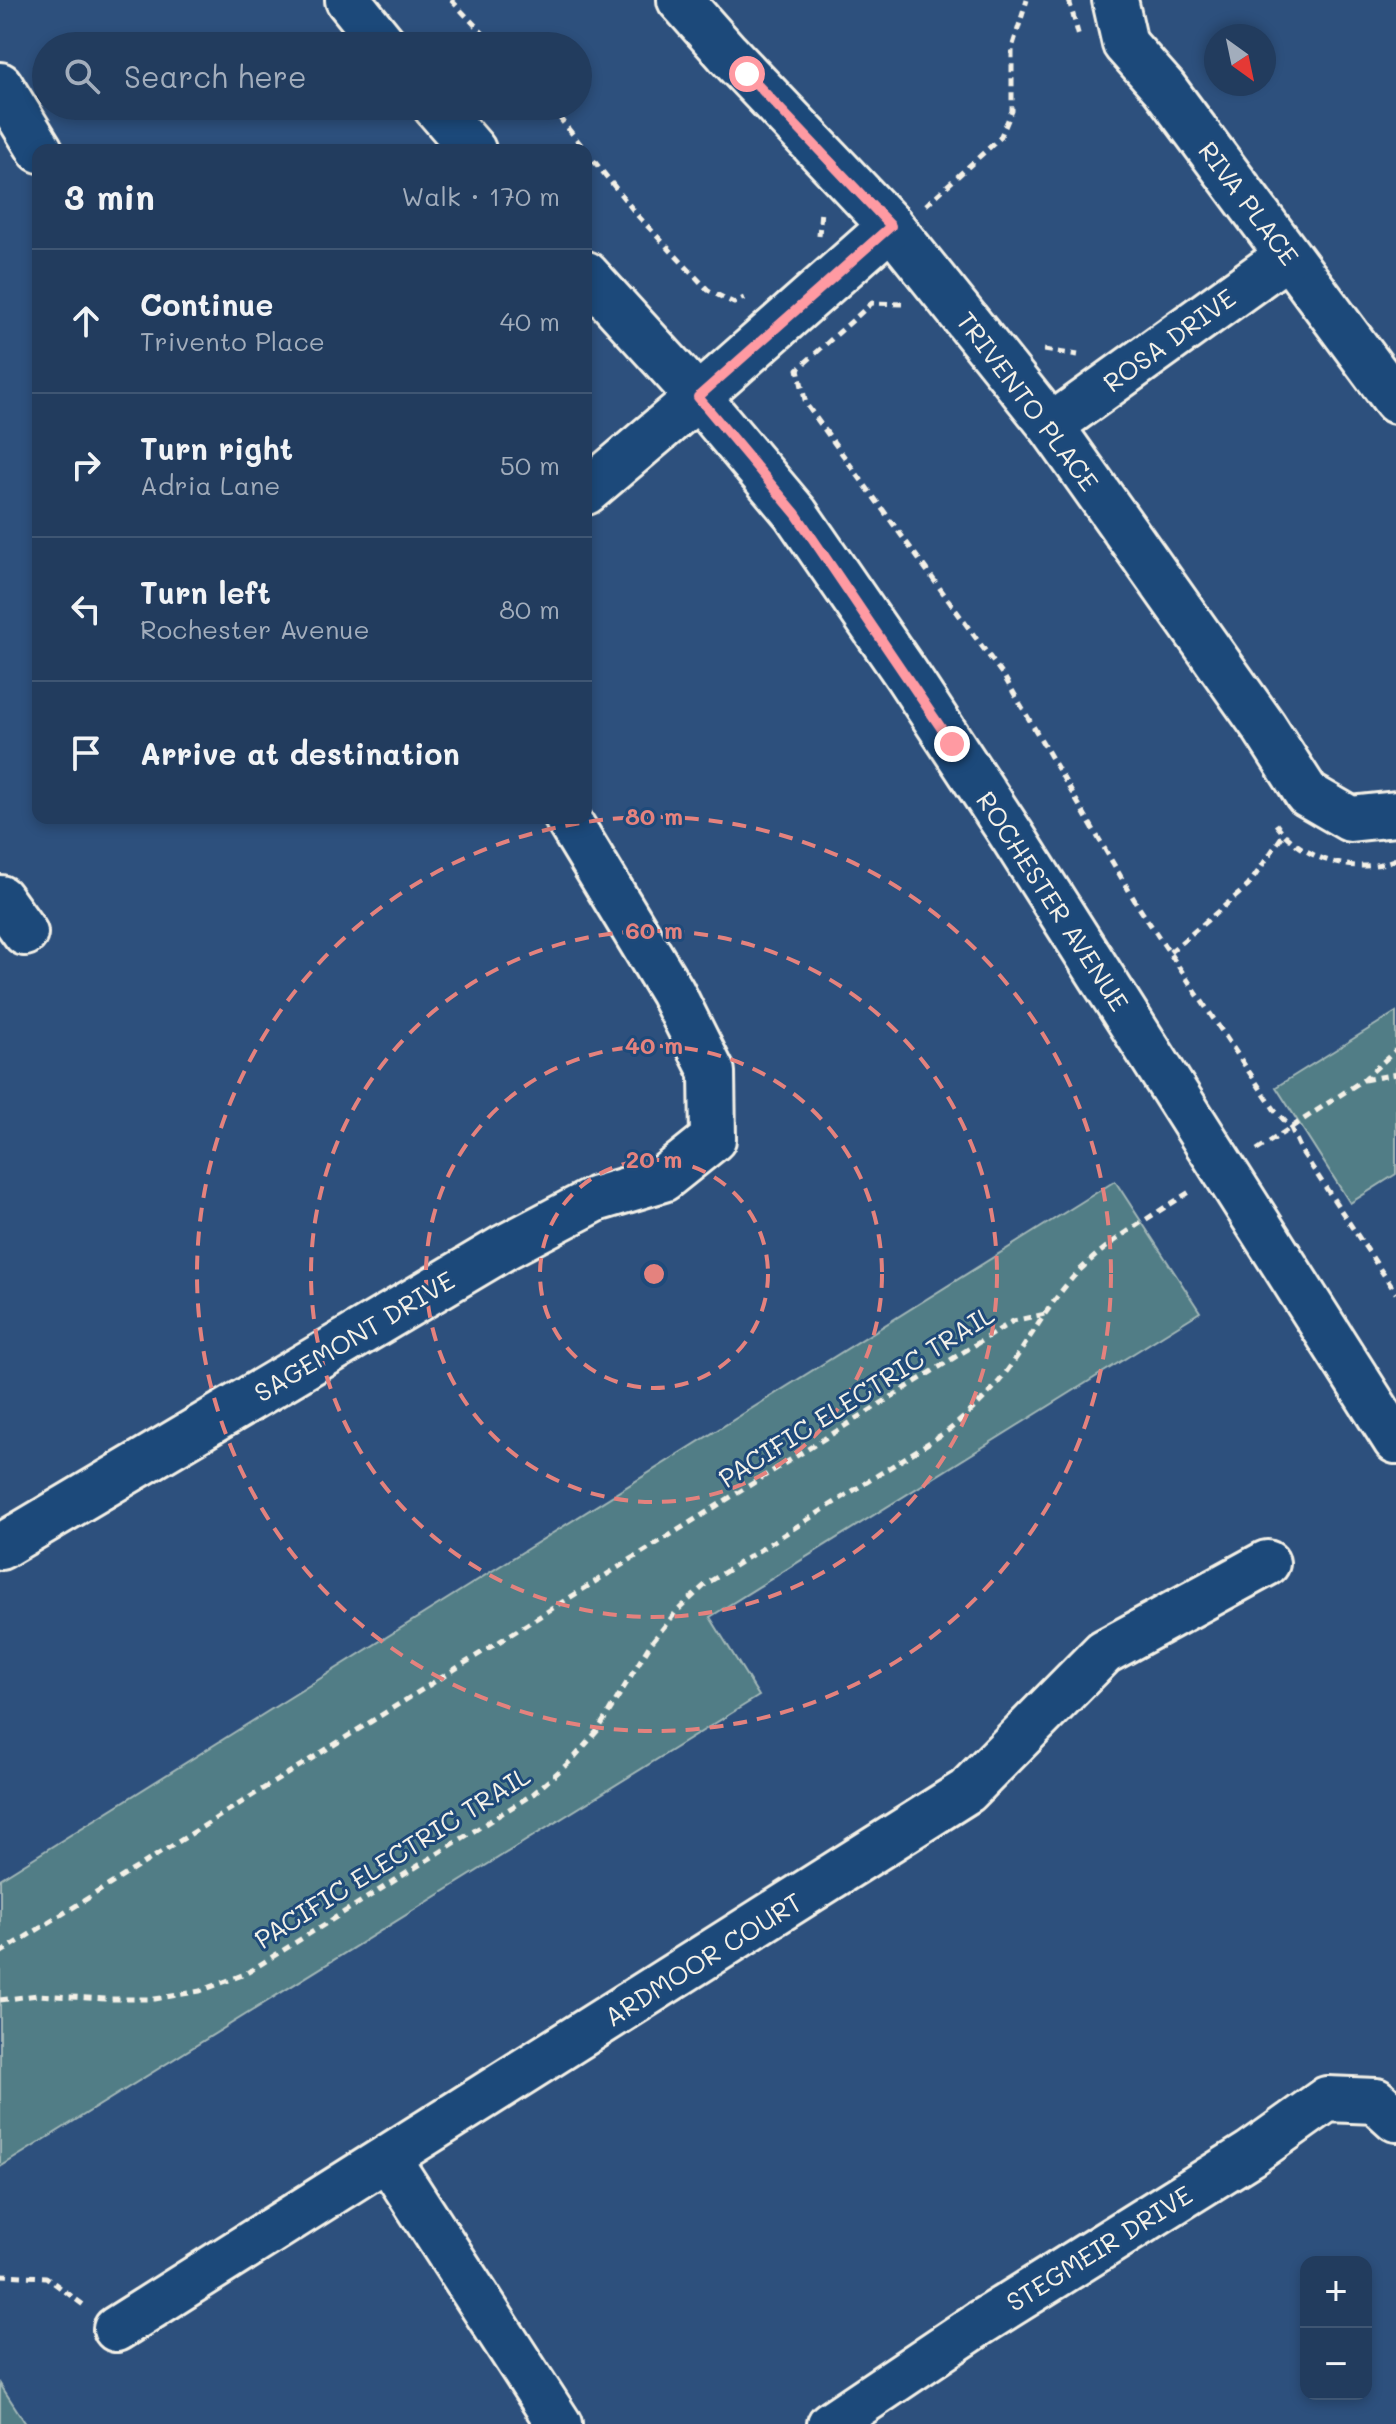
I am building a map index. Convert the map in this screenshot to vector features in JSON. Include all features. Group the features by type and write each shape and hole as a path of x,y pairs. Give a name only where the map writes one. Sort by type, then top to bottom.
{"street":[{"path":"348,0 374,32"},
{"name":"TRIVENTO PLACE","path":"680,0 727,53 916,216 1051,426 1264,727 1307,794 1350,819 1396,814"},
{"name":"RIVA PLACE","path":"1115,0 1125,44 1164,88 1396,401"},
{"path":"0,85 36,144"},
{"path":"447,120 468,144"},
{"path":"592,487 916,216"},
{"name":"ROSA DRIVE","path":"1051,426 1287,256"},
{"name":"ROCHESTER AVENUE","path":"592,281 698,397 796,514 1013,837 1396,1441"},
{"name":"SAGEMONT DRIVE","path":"0,1547 505,1247 596,1199 663,1179 713,1139 712,1072 672,992 571,824"},
{"path":"0,898 25,933"},
{"name":"ARDMOOR COURT","path":"116,2329 967,1791 1104,1652 1267,1563"},
{"name":"STEGMEIR DRIVE","path":"830,2424 980,2323 1250,2154 1327,2099 1386,2110"},
{"path":"388,2159 559,2424"}],"path":[{"path":"451,0 482,32"},
{"path":"916,216 1000,138 1012,111 1012,48 1027,0"},
{"path":"1069,0 1076,31 1083,45"},
{"path":"561,120 580,144"},
{"path":"592,158 638,216 708,290 734,303 751,295"},
{"path":"808,246 819,236 822,199"},
{"path":"912,304 872,303 798,369 806,404 1005,678 1138,906 1274,1109 1291,1128 1302,1152 1396,1293"},
{"path":"1041,350 1081,356"},
{"path":"1270,816 1283,835 1316,858 1353,866 1396,859"},
{"path":"1170,952 1248,886 1283,835"},
{"path":"1291,1128 1363,1080 1396,1050"},
{"path":"1363,1080 1396,1074"},
{"name":"PACIFIC ELECTRIC TRAIL","path":"0,2000 38,1995 155,1999 200,1991 258,1966 533,1794 572,1760 598,1730 651,1643 677,1611 706,1584 949,1430 976,1408 1001,1379 1076,1274 1103,1250 1151,1217"},
{"name":"PACIFIC ELECTRIC TRAIL","path":"0,1953 1013,1321 1046,1313"},
{"path":"0,2275 46,2277 116,2329"}],"green space":[{"path":"1396,1012 1396,1174 1350,1203 1276,1087"},
{"path":"1115,1181 1200,1312 710,1617 759,1696 0,2167 0,1879"},
{"path":"0,2384 26,2424 0,2424"}],"route":[{"path":"747,74 891,226 698,397 796,514 952,744"}]}
